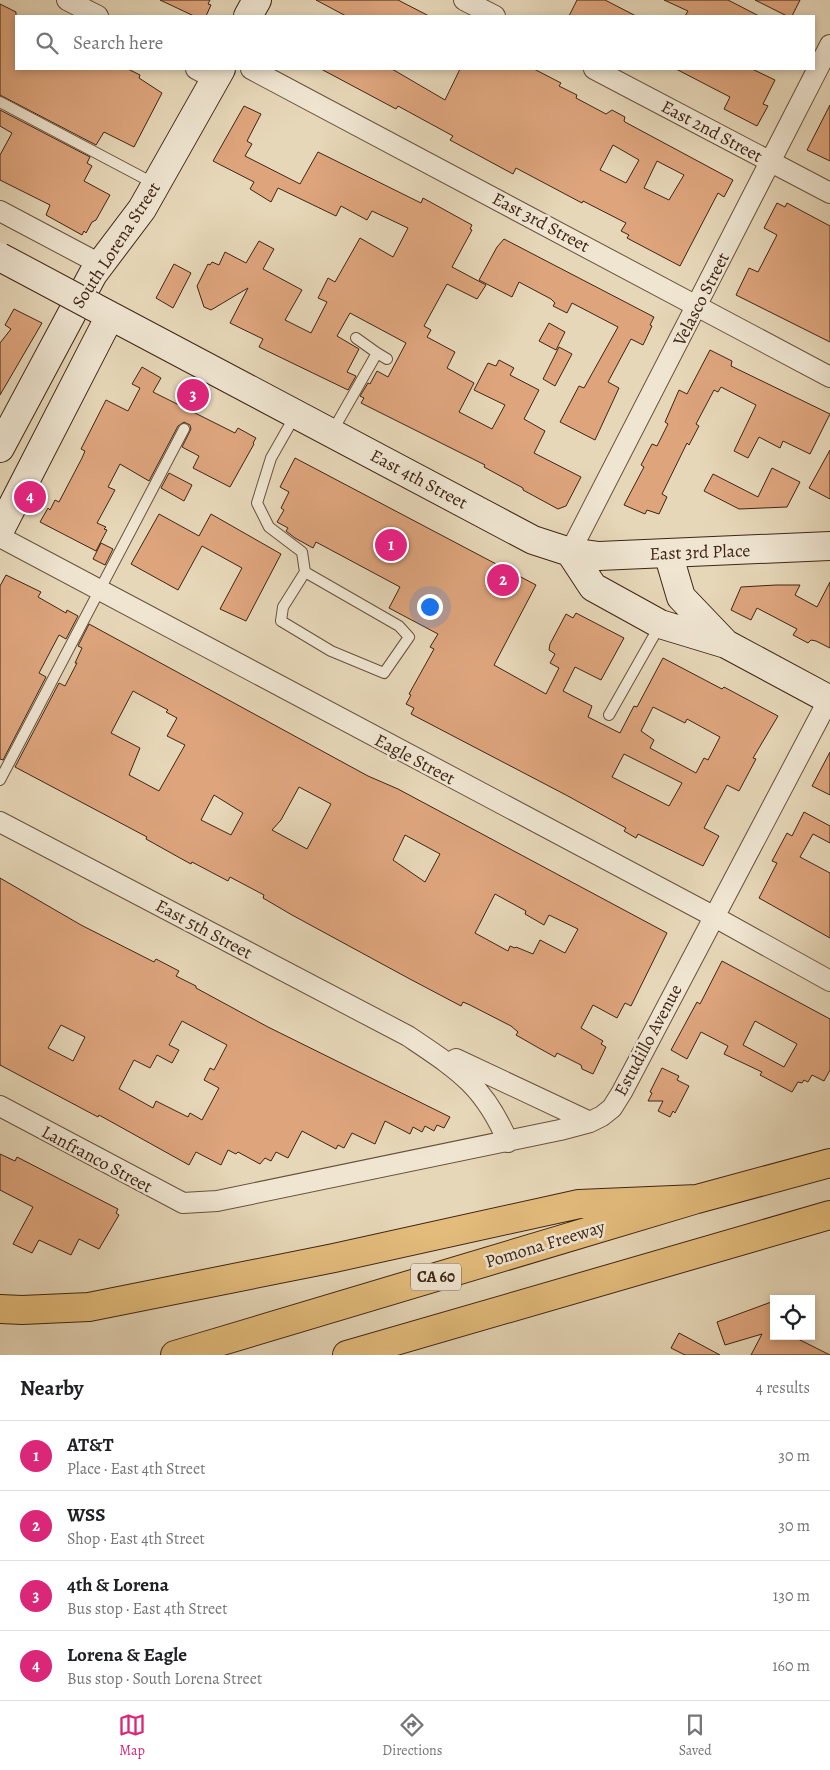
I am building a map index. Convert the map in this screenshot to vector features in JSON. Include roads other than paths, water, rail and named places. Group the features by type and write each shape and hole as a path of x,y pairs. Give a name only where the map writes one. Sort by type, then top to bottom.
{"highway":[{"name":"Pomona Freeway","path":"175,1355 697,1199 830,1163"},
{"path":"0,1309 89,1307 334,1258 579,1204 697,1199"},
{"path":"347,1355 830,1215"}],"main road":[{"path":"249,15 257,0"},
{"name":"South Lorena Street","path":"0,448 100,264 142,209 156,185 210,72"},
{"name":"East 4th Street","path":"0,257 533,540 570,552"},
{"name":"South Lorena Street","path":"0,530 101,311"},
{"name":"East 3rd Place","path":"570,552 599,556 830,546"},
{"path":"570,552 593,587 660,624 726,644 829,699"},
{"path":"668,553 681,597 726,644"}],"street":[{"path":"67,0 96,15"},
{"path":"464,0 493,15"},
{"name":"Velasco Street","path":"570,552 698,306 830,45"},
{"name":"East 3rd Street","path":"253,70 830,377"},
{"name":"East 2nd Street","path":"596,70 830,193"},
{"path":"0,211 100,264"},
{"name":"Eagle Street","path":"0,537 99,592 713,916 830,981"},
{"name":"Estudillo Avenue","path":"196,1203 226,1200 508,1142 590,1122 612,1108 829,699"},
{"name":"East 5th Street","path":"0,822 408,1036 590,1122"},
{"name":"East 5th Street","path":"408,1036 470,1080 498,1118 508,1142"},
{"name":"Lanfranco Street","path":"0,1106 172,1200 182,1203 196,1203"}],"lane":[{"path":"0,102 156,185"},
{"path":"356,338 387,359"},
{"path":"332,432 377,354"},
{"path":"296,413 271,458 257,503 269,527 302,552 305,572 283,607 282,621 332,651 384,674 409,637 399,626 305,572"},
{"path":"0,780 184,429"},
{"path":"609,715 660,624"}],"place":[{"name":"4th & Lorena","path":"193,395"},
{"name":"Lorena & Eagle","path":"30,497"},
{"name":"AT&T","path":"391,545"},
{"name":"WSS","path":"503,580"}]}
